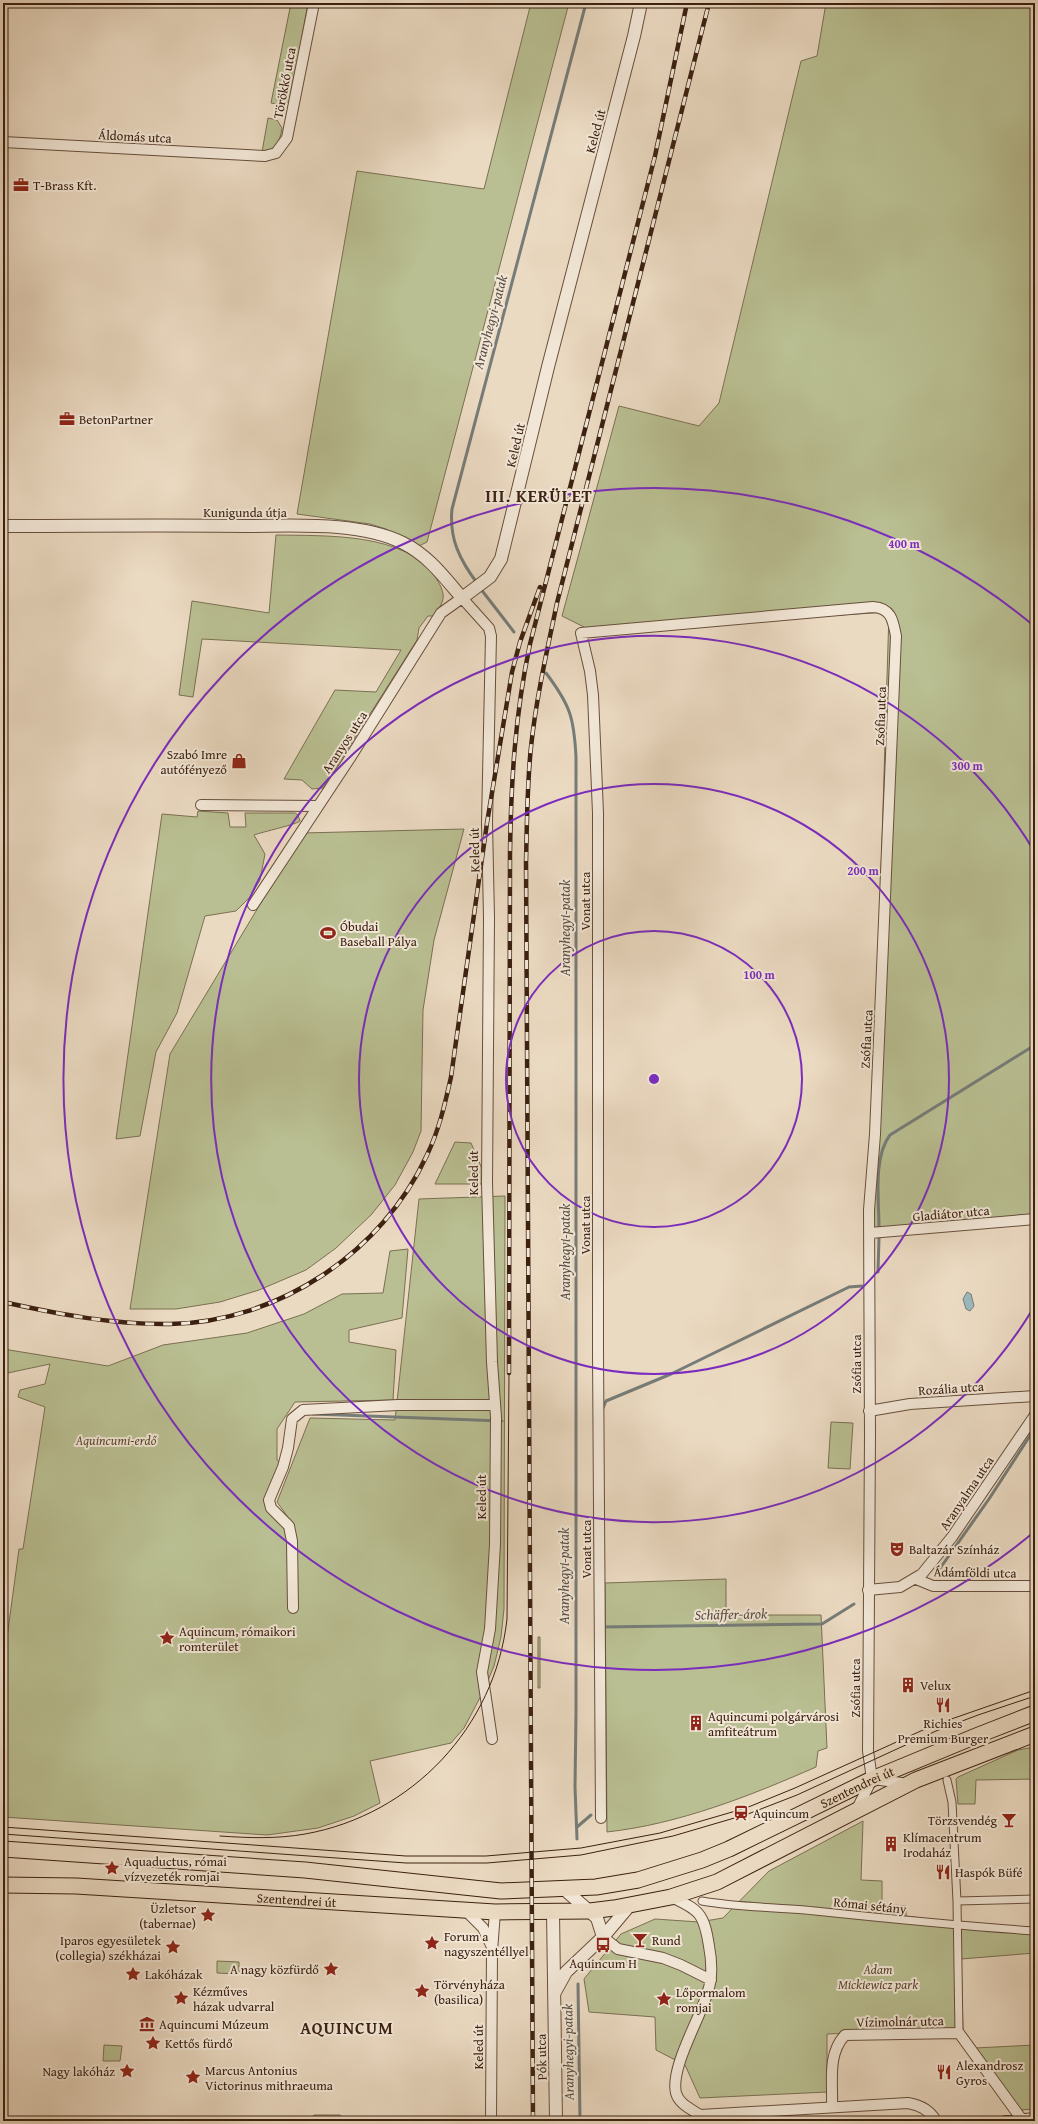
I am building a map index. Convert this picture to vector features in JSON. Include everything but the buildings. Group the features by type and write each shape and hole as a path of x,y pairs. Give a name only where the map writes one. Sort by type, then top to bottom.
{"main road":[{"name":"Szentendrei út","path":"3,1849 305,1870 500,1891 564,1889 629,1882 680,1868 729,1849 872,1779 981,1733 1035,1714"},
{"name":"Szentendrei út","path":"3,1885 76,1886 495,1912 590,1911 671,1897 717,1882 752,1866 857,1809 908,1784 1035,1734"}],"street":[{"name":"Törökkő utca","path":"265,156 276,153 287,138 314,3"},
{"name":"Keled út","path":"492,1739 482,1672 490,1630 494,1585 496,1422 494,1405 487,1191 489,918 487,823 491,636 489,628 467,595 489,578 500,563 512,520 548,367 634,36 641,3"},
{"name":"Áldomás utca","path":"3,142 265,156"},
{"name":"Kunigunda útja","path":"3,526 292,526 356,530 389,537 416,550 467,595"},
{"name":"Aranyos utca","path":"253,905 441,613 467,595"},
{"name":"Zsófia utca","path":"581,633 874,607 882,608 889,612 894,620 896,636 890,812 875,1134 869,1210 868,1751 872,1779"},
{"name":"Vonat utca","path":"581,633 587,656 592,690 598,813 598,1352 602,1818"},
{"path":"201,805 318,806"},
{"name":"Gladiátor utca","path":"870,1233 1035,1219"},
{"name":"Rozália utca","path":"869,1411 910,1404 1035,1396"},
{"path":"293,1608 292,1541 289,1526 271,1508 269,1500 283,1467 288,1448 292,1419 303,1410 398,1405 494,1405"},
{"name":"Aranyalma utca","path":"868,1590 900,1587 916,1579 952,1537 1035,1415"},
{"name":"Ádámföldi utca","path":"916,1579 933,1586 1035,1586"},
{"path":"857,1809 872,1779 908,1784"},
{"path":"947,1780 952,1802 957,1901 959,2033 1022,2120"},
{"path":"564,1889 590,1911 601,1926 603,1937 618,1949 663,1958 681,1965 710,1980"},
{"path":"671,1897 688,1904 700,1914 706,1927 712,1965 708,1991 683,2055 676,2083 676,2092 679,2100 699,2118 832,2106 908,2103 919,2105 928,2111 936,2121"},
{"path":"957,1901 1035,1899"},
{"name":"Római sétány","path":"702,1901 739,1907 781,1908 957,1926 1035,1932"},
{"path":"554,1993 566,1972 603,1937 630,1905"},
{"name":"Keled út","path":"464,1909 483,1928 492,1949"},
{"name":"Keled út","path":"491,2121 492,1949 495,1912"},
{"name":"Pók utca","path":"554,1912 556,2121"},
{"path":"554,1960 561,1963 576,1964"},
{"name":"Vízimolnár utca","path":"832,2106 832,2065 838,2043 845,2035 959,2033"},
{"path":"1005,2121 1035,2118"}],"green space":[{"path":"291,3 308,3 291,99 286,104 281,105 271,103"},
{"path":"531,3 569,3 427,542 417,547 386,529 370,524 297,514 357,171 484,189"},
{"path":"826,3 1035,3 1035,1219 870,1233 889,612 691,624 594,632 562,616 619,406 699,426 719,403 801,61 817,56"},
{"path":"268,118 277,120 282,128 280,137 274,147 271,150 262,152"},
{"path":"276,535 341,537 386,544 406,552 423,563 440,584 443,594 440,606 433,616 428,616 419,628 417,640 323,788 312,789 302,780 284,779 335,690 376,692 401,650 202,639 193,697 179,695 192,601 269,613"},
{"path":"198,811 228,813 230,827 246,827 245,813 295,813 298,815 300,821 254,835 265,854 260,880 250,897 236,911 205,916 177,1013 156,1052 140,1136 116,1139 162,814 197,817"},
{"path":"464,829 434,940 423,1010 421,1131 413,1152 395,1185 371,1215 336,1248 306,1270 259,1290 220,1302 176,1309 130,1309 170,1054 303,833"},
{"path":"455,1142 471,1143 483,1171 482,1184 435,1184"},
{"name":"Aquincumi-erdő","path":"505,1196 504,1609 501,1637 494,1666 484,1690 464,1728 451,1743 370,1761 380,1803 354,1816 318,1828 267,1835 3,1817 3,1667 19,1549 23,1549 45,1407 18,1397 20,1390 45,1384 50,1364 3,1374 3,1349 108,1366 163,1345 247,1333 304,1314 342,1294 383,1293 390,1251 408,1249 402,1318 349,1330 349,1342 396,1350 393,1400 295,1402 277,1429 277,1460 281,1463 268,1493 283,1524 289,1544 289,1609 297,1611 293,1524 277,1502 310,1418 395,1420 419,1199"},
{"path":"831,1422 853,1423 850,1469 828,1468"},
{"path":"726,1579 726,1615 821,1615 827,1748 818,1751 816,1767 740,1798 661,1823 607,1832 605,1583"},
{"path":"538,1637 540,1637 540,1688 538,1688"},
{"path":"1035,1747 1035,1779 976,1780 975,1804 958,1804 956,1779 958,1777 1018,1750"},
{"name":"Adam Mickiewicz park","path":"863,1821 861,1880 882,1881 882,1904 906,1906 906,1916 1035,1933 1035,1953 961,1959 963,2031 975,2048 1035,2045 1035,2109 1019,2110 955,2029 827,2034 827,2092 700,2098 685,2065 656,2050 655,2017 589,2012 584,1979 621,1934 655,1919 699,1922 723,1918 769,1871"},
{"path":"217,1961 239,1962 239,1974 217,1973"},
{"path":"104,2045 122,2046 120,2061 103,2061"},
{"path":"314,2115 340,2115 348,2121 308,2121"}],"water":[{"path":"967,1292 971,1294 974,1306 970,1311 966,1309 963,1299"}],"waterway":[{"name":"Aranyhegyi-patak","path":"477,583 457,549 452,530 452,509 586,3"},
{"name":"Aranyhegyi-patak","path":"480,588 514,632"},
{"name":"Aranyhegyi-patak","path":"546,673 566,703 572,721 576,757 575,1787 577,1839"},
{"path":"879,1227 879,1167 881,1155 890,1135 1035,1045"},
{"path":"878,1272 879,1238"},
{"path":"603,1408 606,1401 671,1374 849,1287 862,1286"},
{"path":"313,1414 502,1421"},
{"name":"Schäffer-árok","path":"936,1574 989,1499 1035,1428"},
{"name":"Schäffer-árok","path":"602,1627 822,1624 854,1604"},
{"path":"577,1827 591,1815"},
{"name":"Aranyhegyi-patak","path":"578,1984 580,2121"}],"tram line":[{"path":"220,1836 252,1838 284,1837 305,1834 344,1824 380,1808 413,1786 442,1760 466,1729 485,1695 499,1658 507,1619 509,1373"},
{"path":"3,1827 406,1856 486,1856 581,1848 660,1833 746,1808 795,1788 934,1725 1035,1690"},
{"path":"3,1834 406,1863 487,1863 581,1855 673,1836 748,1814 797,1795 936,1731 1035,1696"}],"railway":[{"path":"509,1373 510,853 511,800 517,722 530,644 655,156 687,3"},
{"path":"533,2121 526,862 527,804 530,761 533,729 539,693 557,603 709,3"},
{"path":"3,1302 44,1311 128,1323 170,1324 210,1320 249,1311 287,1295 322,1276 354,1251 383,1222 407,1190 427,1155 444,1107 451,1077 487,823 512,672 520,642 540,587"}],"place":[{"name":"T-Brass Kft.","path":"21,185"},
{"name":"BetonPartner","path":"67,419"},
{"name":"Szabó Imre autófényező","path":"239,761"},
{"name":"Óbudai Baseball Pálya","path":"328,933"},
{"name":"Baltazár Színház","path":"897,1549"},
{"name":"Aquincum, rómaikori romterület","path":"167,1638"},
{"name":"Velux","path":"908,1685"},
{"name":"Richies Premium Burger","path":"943,1705"},
{"name":"Aquincumi polgárvárosi amfiteátrum","path":"696,1723"},
{"name":"Aquincum","path":"741,1813"},
{"name":"Törzsvendég","path":"1009,1820"},
{"name":"Klímacentrum Irodaház","path":"891,1844"},
{"name":"Aquaductus, római vízvezeték romjai","path":"112,1868"},
{"name":"Haspók Büfé","path":"943,1872"},
{"name":"Üzletsor (tabernae)","path":"208,1915"},
{"name":"Rund","path":"640,1940"},
{"name":"Forum a nagyszentéllyel","path":"432,1943"},
{"name":"Aquincum H","path":"603,1945"},
{"name":"Iparos egyesületek (collegia) székházai","path":"173,1947"},
{"name":"A nagy közfürdő","path":"331,1969"},
{"name":"Lakóházak","path":"133,1974"},
{"name":"Törvényháza (basilica)","path":"422,1991"},
{"name":"Kézműves házak udvarral","path":"181,1998"},
{"name":"Lőpormalom romjai","path":"664,1999"},
{"name":"Aquincumi Múzeum","path":"147,2024"},
{"name":"Kettős fürdő","path":"153,2043"},
{"name":"Nagy lakóház","path":"127,2071"},
{"name":"Alexandrosz Gyros","path":"944,2072"},
{"name":"Marcus Antonius Victorinus mithraeuma","path":"193,2077"}],"district":[{"name":"III. KERÜLET","path":"539,496"},
{"name":"AQUINCUM","path":"347,2028"}]}
